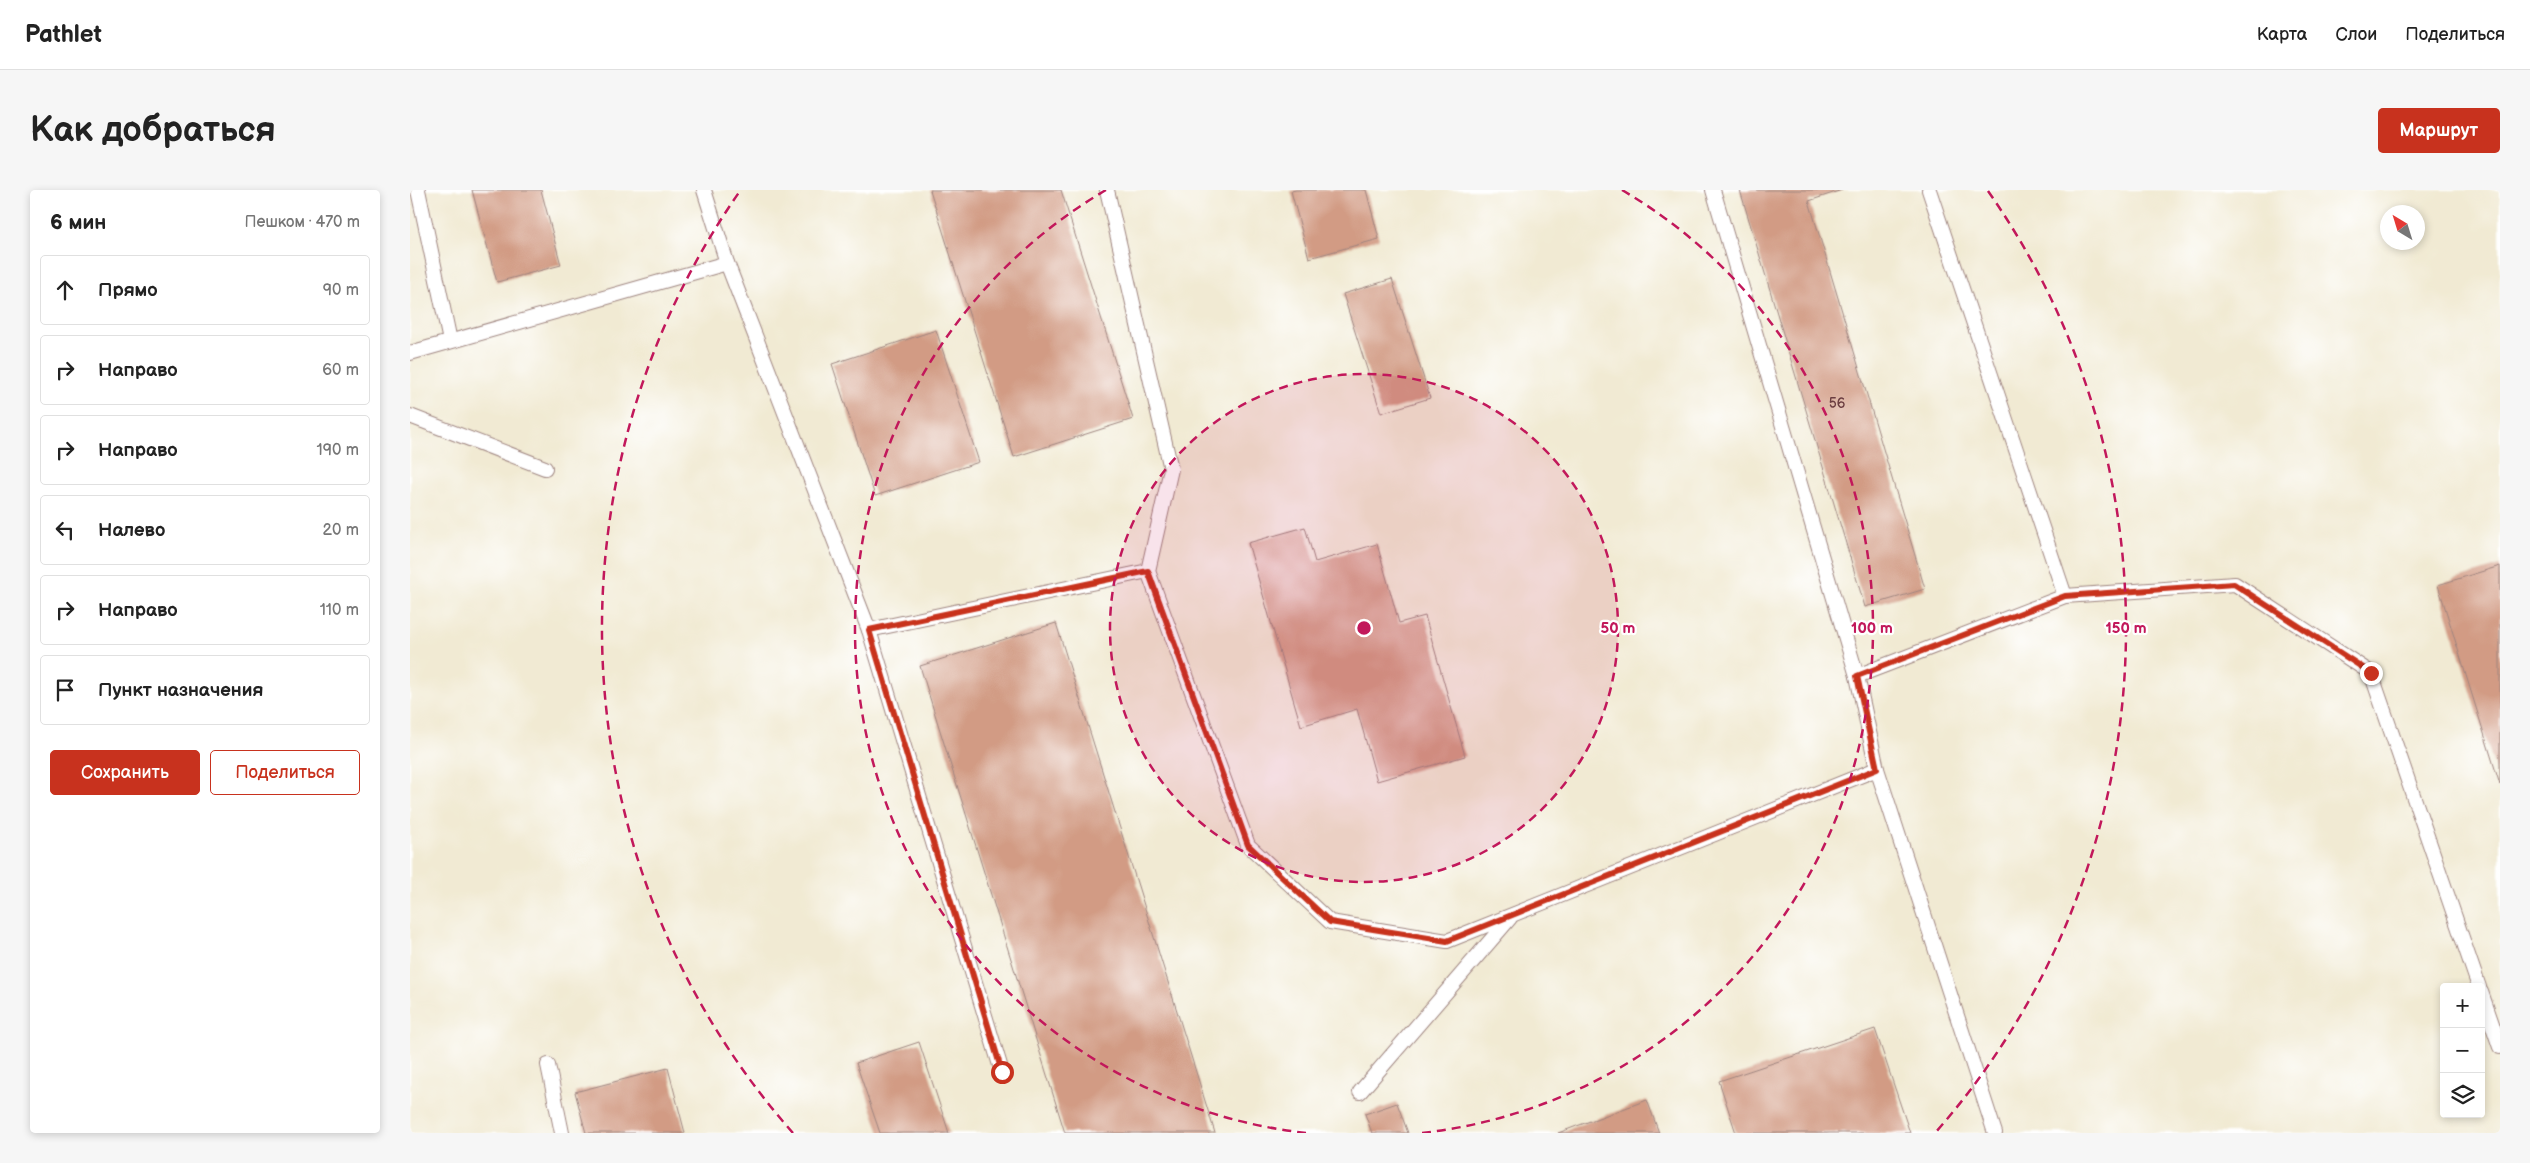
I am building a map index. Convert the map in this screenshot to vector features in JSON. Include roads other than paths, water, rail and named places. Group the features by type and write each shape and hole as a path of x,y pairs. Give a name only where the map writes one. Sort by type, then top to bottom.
{"lane":[{"path":"418,190 450,341"},
{"path":"704,190 727,263 869,630 1002,1072"},
{"path":"1107,190 1171,469 1148,571 1248,845 1330,922 1447,941 1877,769"},
{"path":"1713,190 1857,676 1877,769 1995,1133"},
{"path":"1929,190 2065,596"},
{"path":"410,353 727,263"},
{"path":"410,416 546,468"},
{"path":"869,630 1148,571"},
{"path":"1857,676 2065,596 2234,584 2371,673 2478,983"},
{"path":"1360,1092 1512,916"},
{"path":"2485,1004 2500,1047"},
{"path":"548,1065 562,1133"}]}
